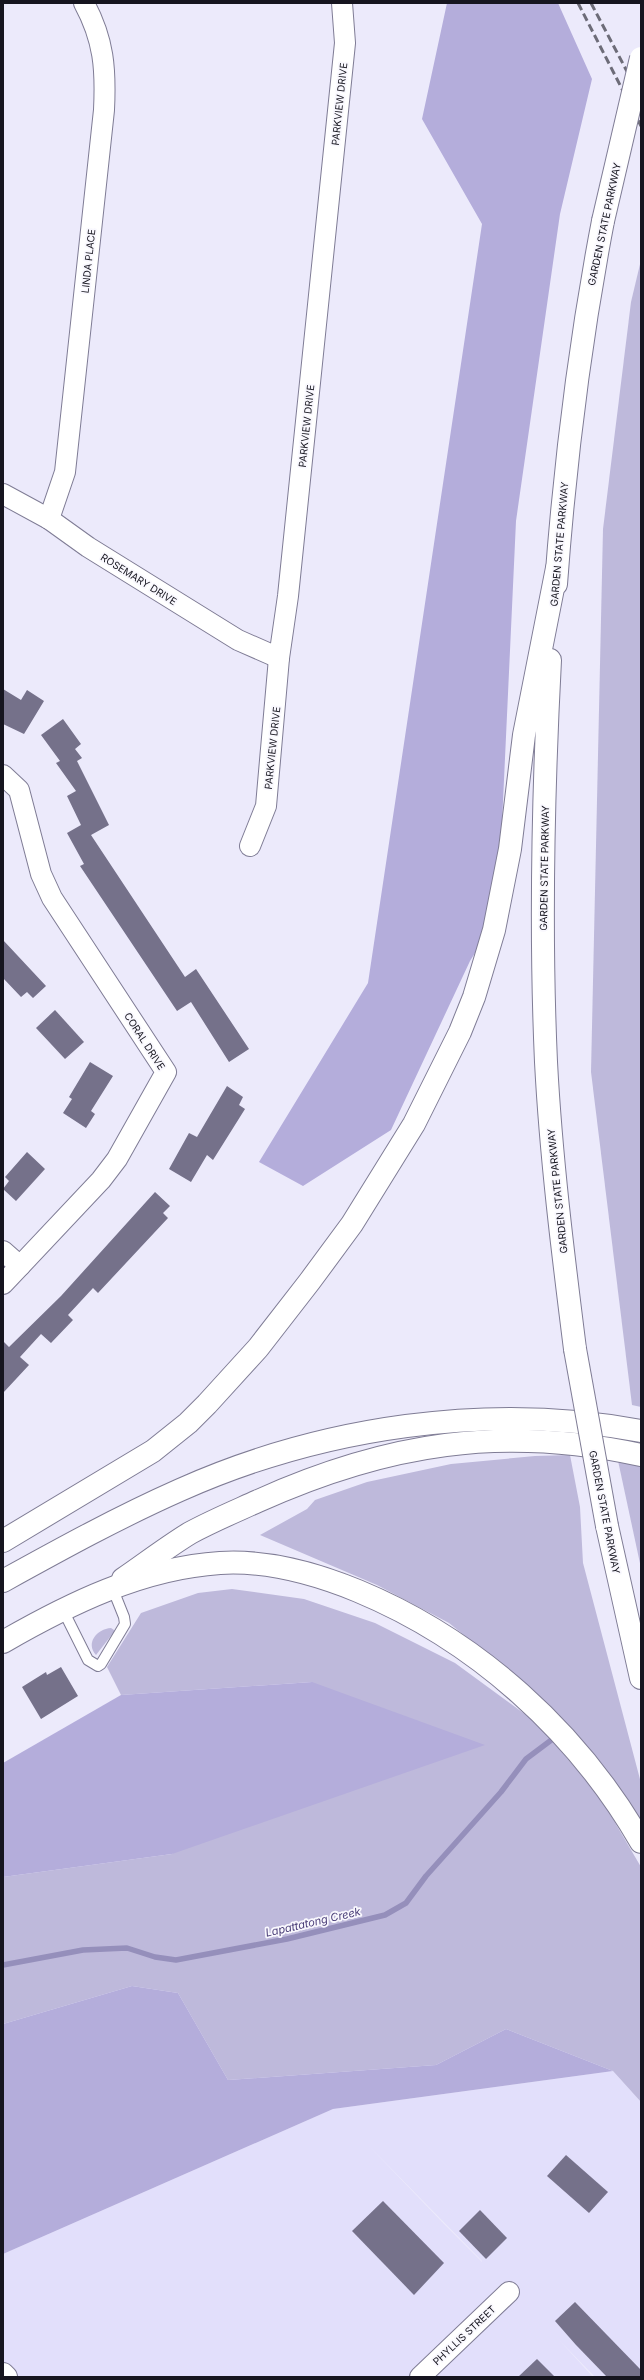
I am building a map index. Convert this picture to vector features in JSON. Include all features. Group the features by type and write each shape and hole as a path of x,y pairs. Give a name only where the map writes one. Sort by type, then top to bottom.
{"main road":[{"name":"GARDEN STATE PARKWAY","path":"641,58 603,221 578,365 557,568 548,708 543,843 544,984 550,1131 575,1349 607,1526 641,1678"},
{"path":"3,1541 153,1451 188,1423 207,1404 258,1348 310,1281 352,1224 414,1124 460,1032 474,997 494,930 510,849 524,735 557,568"},
{"path":"3,1582 109,1524 187,1487 253,1462 366,1433 436,1422 503,1418 572,1421 641,1431"},
{"path":"3,1642 63,1610 112,1587 170,1546 208,1524 291,1486 377,1457 433,1445 519,1440 575,1443 641,1455"},
{"path":"112,1587 196,1566 243,1564 289,1568 312,1574 334,1581 394,1607 442,1634 470,1654 535,1708 582,1758 616,1803 641,1842"},
{"path":"3,2374 6,2377"}],"street":[{"name":"LINDA PLACE","path":"49,519 66,472 104,110 105,60 99,35 84,3"},
{"name":"PARKVIEW DRIVE","path":"250,846 266,806 278,688 279,658 288,596 345,42 342,3"},
{"name":"ROSEMARY DRIVE","path":"3,494 49,519 88,547 238,640 279,658"},
{"name":"CORAL DRIVE","path":"3,775 19,790 41,874 52,898 166,1072 117,1159 101,1180 3,1284"},
{"path":"3,1251 20,1266"},
{"name":"PHYLLIS STREET","path":"420,2377 509,2292"}],"lane":[{"path":"63,1610 88,1660 94,1665 100,1665 125,1624 124,1617 112,1587"}],"shaded area":[{"path":"447,3 558,3 592,79 560,214 516,521 500,866 501,911 470,961 391,1130 303,1186 259,1162 368,983 482,224 422,119"},
{"path":"641,260 641,1407 632,1405 591,1072 603,529 631,302"},
{"path":"641,1452 641,1568 617,1456"},
{"path":"570,1455 580,1507 583,1563 641,1783 641,1825 507,1670 449,1623 377,1585 260,1535 307,1509 315,1500 367,1482 451,1464 535,1456"},
{"path":"232,1589 304,1599 375,1623 455,1663 537,1723 600,1797 641,1867 641,2102 613,2071 506,2029 436,2065 228,2080 178,1993 132,1986 3,2024 3,1877 172,1854 312,1682 121,1695 107,1667 141,1613 198,1593"},
{"path":"111,1628 114,1632 96,1655 92,1646 94,1637 101,1631"},
{"path":"312,1682 485,1745 172,1854 3,1877 3,1763 121,1695"},
{"path":"132,1986 178,1993 228,2080 436,2065 506,2029 613,2071 333,2109 3,2254 3,2024"},
{"path":"613,2071 641,2102 641,2377 595,2377 560,2341 593,2377 3,2377 3,2254 333,2109","holes":["367,2144 482,2261 444,2224"]}],"building":[{"path":"3,689 21,700 27,690 44,701 24,734 3,724"},
{"path":"63,719 81,744 75,749 82,758 77,761 109,825 91,835 185,977 196,969 249,1049 229,1062 191,1002 177,1011 80,866 84,864 67,833 81,825 67,796 76,791 56,763 60,761 41,735"},
{"path":"3,940 46,986 33,998 27,992 21,997 3,978"},
{"path":"55,1010 84,1042 65,1059 36,1028"},
{"path":"90,1062 113,1076 91,1111 95,1114 86,1128 63,1113 72,1099 69,1097"},
{"path":"227,1086 243,1097 239,1105 245,1109 213,1160 207,1155 191,1182 169,1169 189,1133 197,1137"},
{"path":"27,1152 45,1169 16,1201 3,1189 9,1181 5,1177"},
{"path":"155,1192 170,1206 163,1213 168,1218 98,1293 93,1288 68,1315 73,1320 51,1343 41,1334 20,1357 29,1365 3,1393 3,1341 9,1347 61,1296"},
{"path":"61,1667 78,1696 41,1719 22,1687 46,1672 47,1675"},
{"path":"566,2155 608,2192 589,2213 547,2176"},
{"path":"383,2201 444,2263 414,2295 352,2231"},
{"path":"480,2210 507,2238 486,2259 459,2231"},
{"path":"575,2302 641,2370 641,2377 607,2377 576,2345 555,2321"},
{"path":"537,2359 555,2377 518,2377"}],"waterway":[{"name":"Lapattatong Creek","path":"3,1965 83,1950 127,1948 155,1957 176,1960 287,1939 385,1915 406,1903 426,1876 501,1792 526,1759 554,1738"}],"railway":[{"path":"578,3 641,126"},
{"path":"591,3 641,98"}]}
